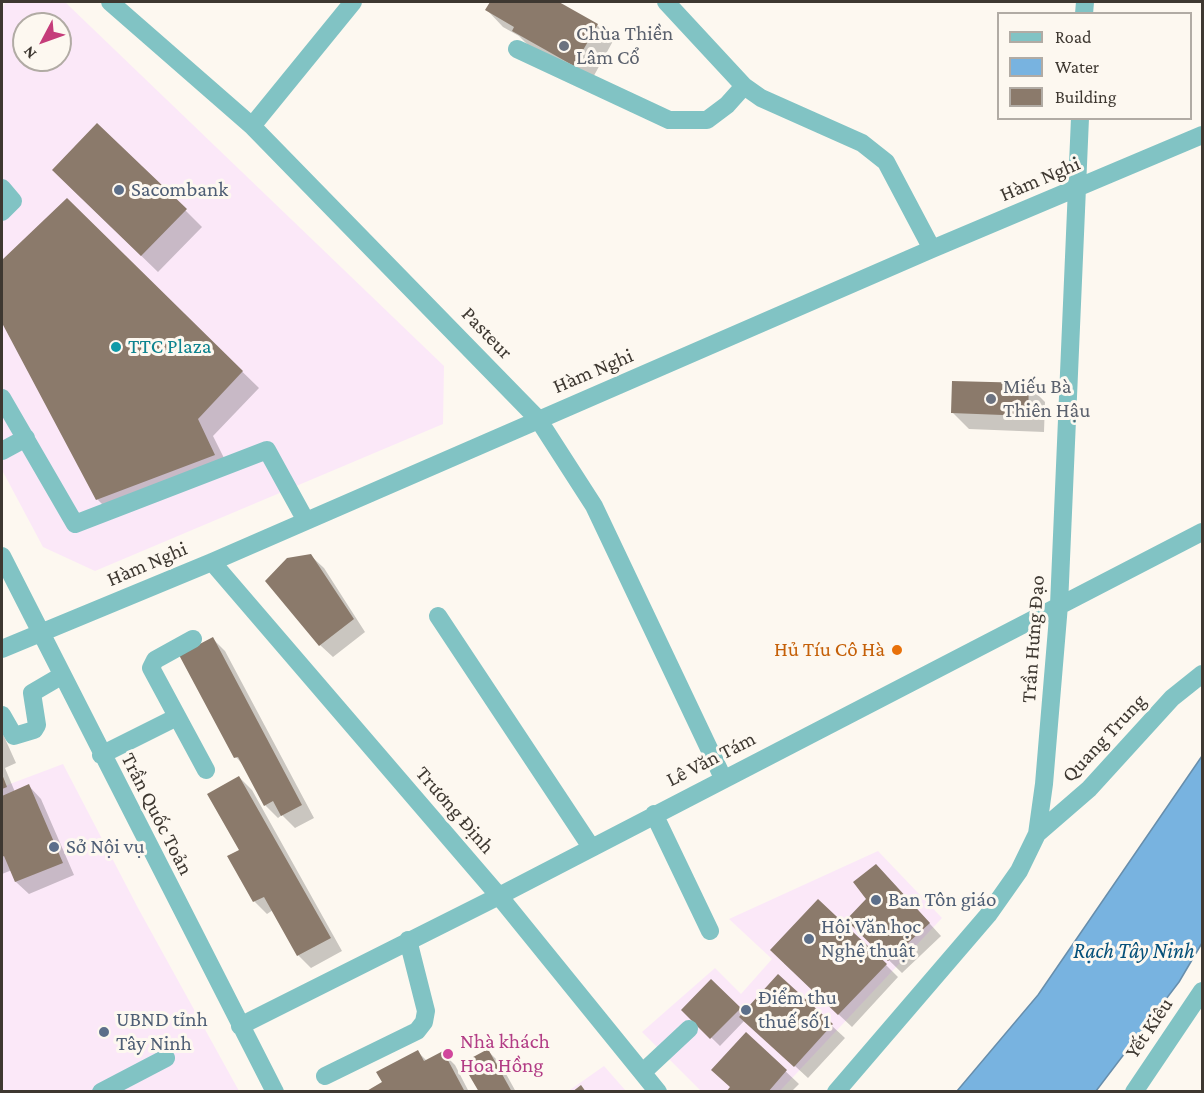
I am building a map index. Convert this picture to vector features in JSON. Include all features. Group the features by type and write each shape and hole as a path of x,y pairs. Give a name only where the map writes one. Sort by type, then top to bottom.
{"street":[{"name":"Pasteur","path":"110,2 252,126 538,419 594,506 723,778"},
{"path":"252,126 353,2"},
{"path":"666,2 744,86 761,98 862,142 886,162 932,249"},
{"path":"517,49 669,120 707,120 727,105 744,86"},
{"name":"Trần Hưng Đạo","path":"836,1092 988,915 1019,871 1037,834 1044,784 1059,605 1080,120"},
{"name":"Hàm Nghi","path":"2,650 212,562 932,249 1203,135"},
{"path":"2,188 13,201 2,212"},
{"path":"2,398 75,524 267,450 306,521"},
{"path":"2,451 26,438"},
{"name":"Lê Văn Tám","path":"240,1026 499,896 723,778 1203,532"},
{"name":"Trần Quốc Toản","path":"2,556 101,755 275,1092"},
{"name":"Trương Định","path":"212,562 499,896 647,1084"},
{"path":"438,616 591,847"},
{"path":"193,639 152,663 151,668 206,770"},
{"name":"Quang Trung","path":"1037,834 1089,789 1172,698 1203,674"},
{"path":"2,715 14,736 34,730 37,725 32,693 61,676"},
{"path":"101,755 177,717"},
{"path":"654,814 710,931"},
{"path":"325,1076 417,1031 424,1022 426,1011 408,940"},
{"name":"Yết Kiêu","path":"1134,1092 1203,990"},
{"path":"647,1084 689,1029"},
{"path":"101,1092 121,1087 166,1058"}],"shaded area":[{"name":"TTC Plaza","path":"6,2 65,2 444,366 443,424 95,571 43,547 2,470 2,8"},
{"name":"UBND tỉnh Tây Ninh","path":"63,764 138,908 239,1091 2,1092 2,787"},
{"path":"878,851 942,918 780,1091 701,1091 642,1032 715,968 741,994 772,959 729,919"},
{"path":"604,1066 626,1091 567,1092"}],"water":[{"name":"Rạch Tây Ninh","path":"1202,756 1202,943 1179,982 1096,1091 957,1091 1038,995"}],"building":[{"name":"Chùa Thiền Lâm Cổ","path":"490,2 559,2 598,24 574,66 512,31 514,27 485,10"},
{"name":"Sacombank","path":"97,123 187,209 141,256 52,170"},
{"name":"TTC Plaza","path":"67,198 243,371 198,419 215,455 96,500 2,323 2,260"},
{"path":"952,381 1029,383 1028,416 951,413"},
{"path":"311,554 354,619 319,646 265,581 287,558"},
{"path":"213,637 302,805 281,816 273,801 264,806 238,757 234,758 179,655"},
{"path":"2,774 7,787 2,789"},
{"path":"239,776 331,938 297,956 264,897 253,902 227,856 239,850 207,794"},
{"path":"29,784 63,863 15,882 4,856 2,857 2,796"},
{"path":"876,864 930,923 888,961 846,920 866,899 853,882"},
{"path":"818,899 887,964 838,1015 770,950"},
{"path":"778,974 833,1024 794,1067 739,1017"},
{"path":"711,979 741,1008 710,1039 681,1010"},
{"path":"746,1032 787,1070 768,1092 726,1092 730,1087 711,1070"},
{"path":"488,1049 512,1092 479,1092 462,1063"},
{"path":"418,1050 424,1061 443,1051 465,1092 365,1092 382,1082 376,1072"},
{"path":"581,1085 586,1092 572,1092"}],"place":[{"name":"Chùa Thiền Lâm Cổ","path":"564,46"},
{"name":"Sacombank","path":"119,190"},
{"name":"TTC Plaza","path":"116,347"},
{"name":"Miếu Bà Thiên Hậu","path":"991,399"},
{"name":"Hủ Tíu Cô Hà","path":"897,650"},
{"name":"Sở Nội vụ","path":"54,847"},
{"name":"Ban Tôn giáo","path":"876,900"},
{"name":"Hội Văn học Nghệ thuật","path":"809,939"},
{"name":"Điểm thu thuế số 1","path":"746,1010"},
{"name":"UBND tỉnh Tây Ninh","path":"104,1032"},
{"name":"Nhà khách Hoa Hồng","path":"448,1054"}]}
